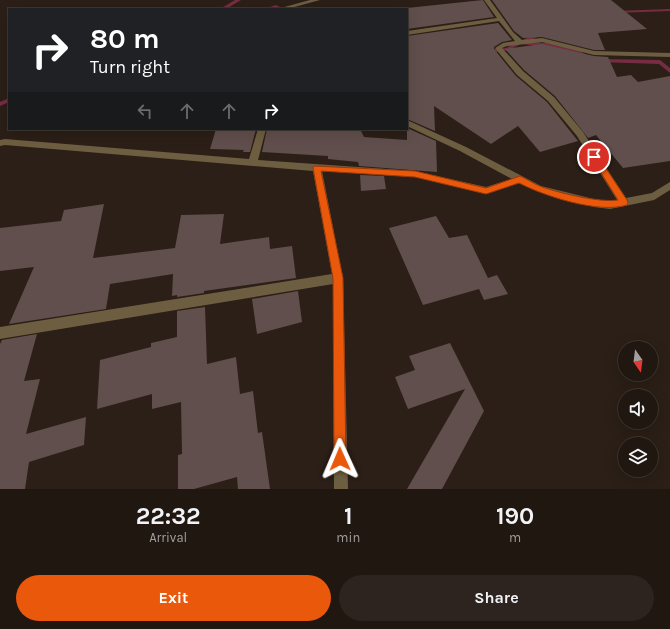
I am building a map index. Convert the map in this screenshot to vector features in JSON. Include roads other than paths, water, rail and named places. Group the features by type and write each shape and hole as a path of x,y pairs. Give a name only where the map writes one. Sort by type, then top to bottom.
{"street":[{"path":"284,8 317,0"},
{"path":"487,0 500,19 520,42"},
{"path":"408,33 500,19"},
{"path":"624,203 580,134 551,99 520,73 498,48 505,44 542,40 594,53 670,55"},
{"path":"660,55 670,64"},
{"path":"408,123 463,149 539,190 594,203 610,205 654,196 670,185"},
{"path":"253,162 262,130"},
{"path":"0,143 5,142 317,168 415,174 486,191 520,179"},
{"path":"317,168 338,278 341,489"},
{"path":"0,333 338,278"}],"waterway":[{"path":"224,8 239,0"},
{"path":"269,8 276,6 280,8"},
{"path":"615,12 670,10"},
{"path":"484,52 507,49 541,33"},
{"path":"523,43 555,46 585,56"},
{"path":"600,61 660,62 670,71"},
{"path":"0,104 8,100"}]}
